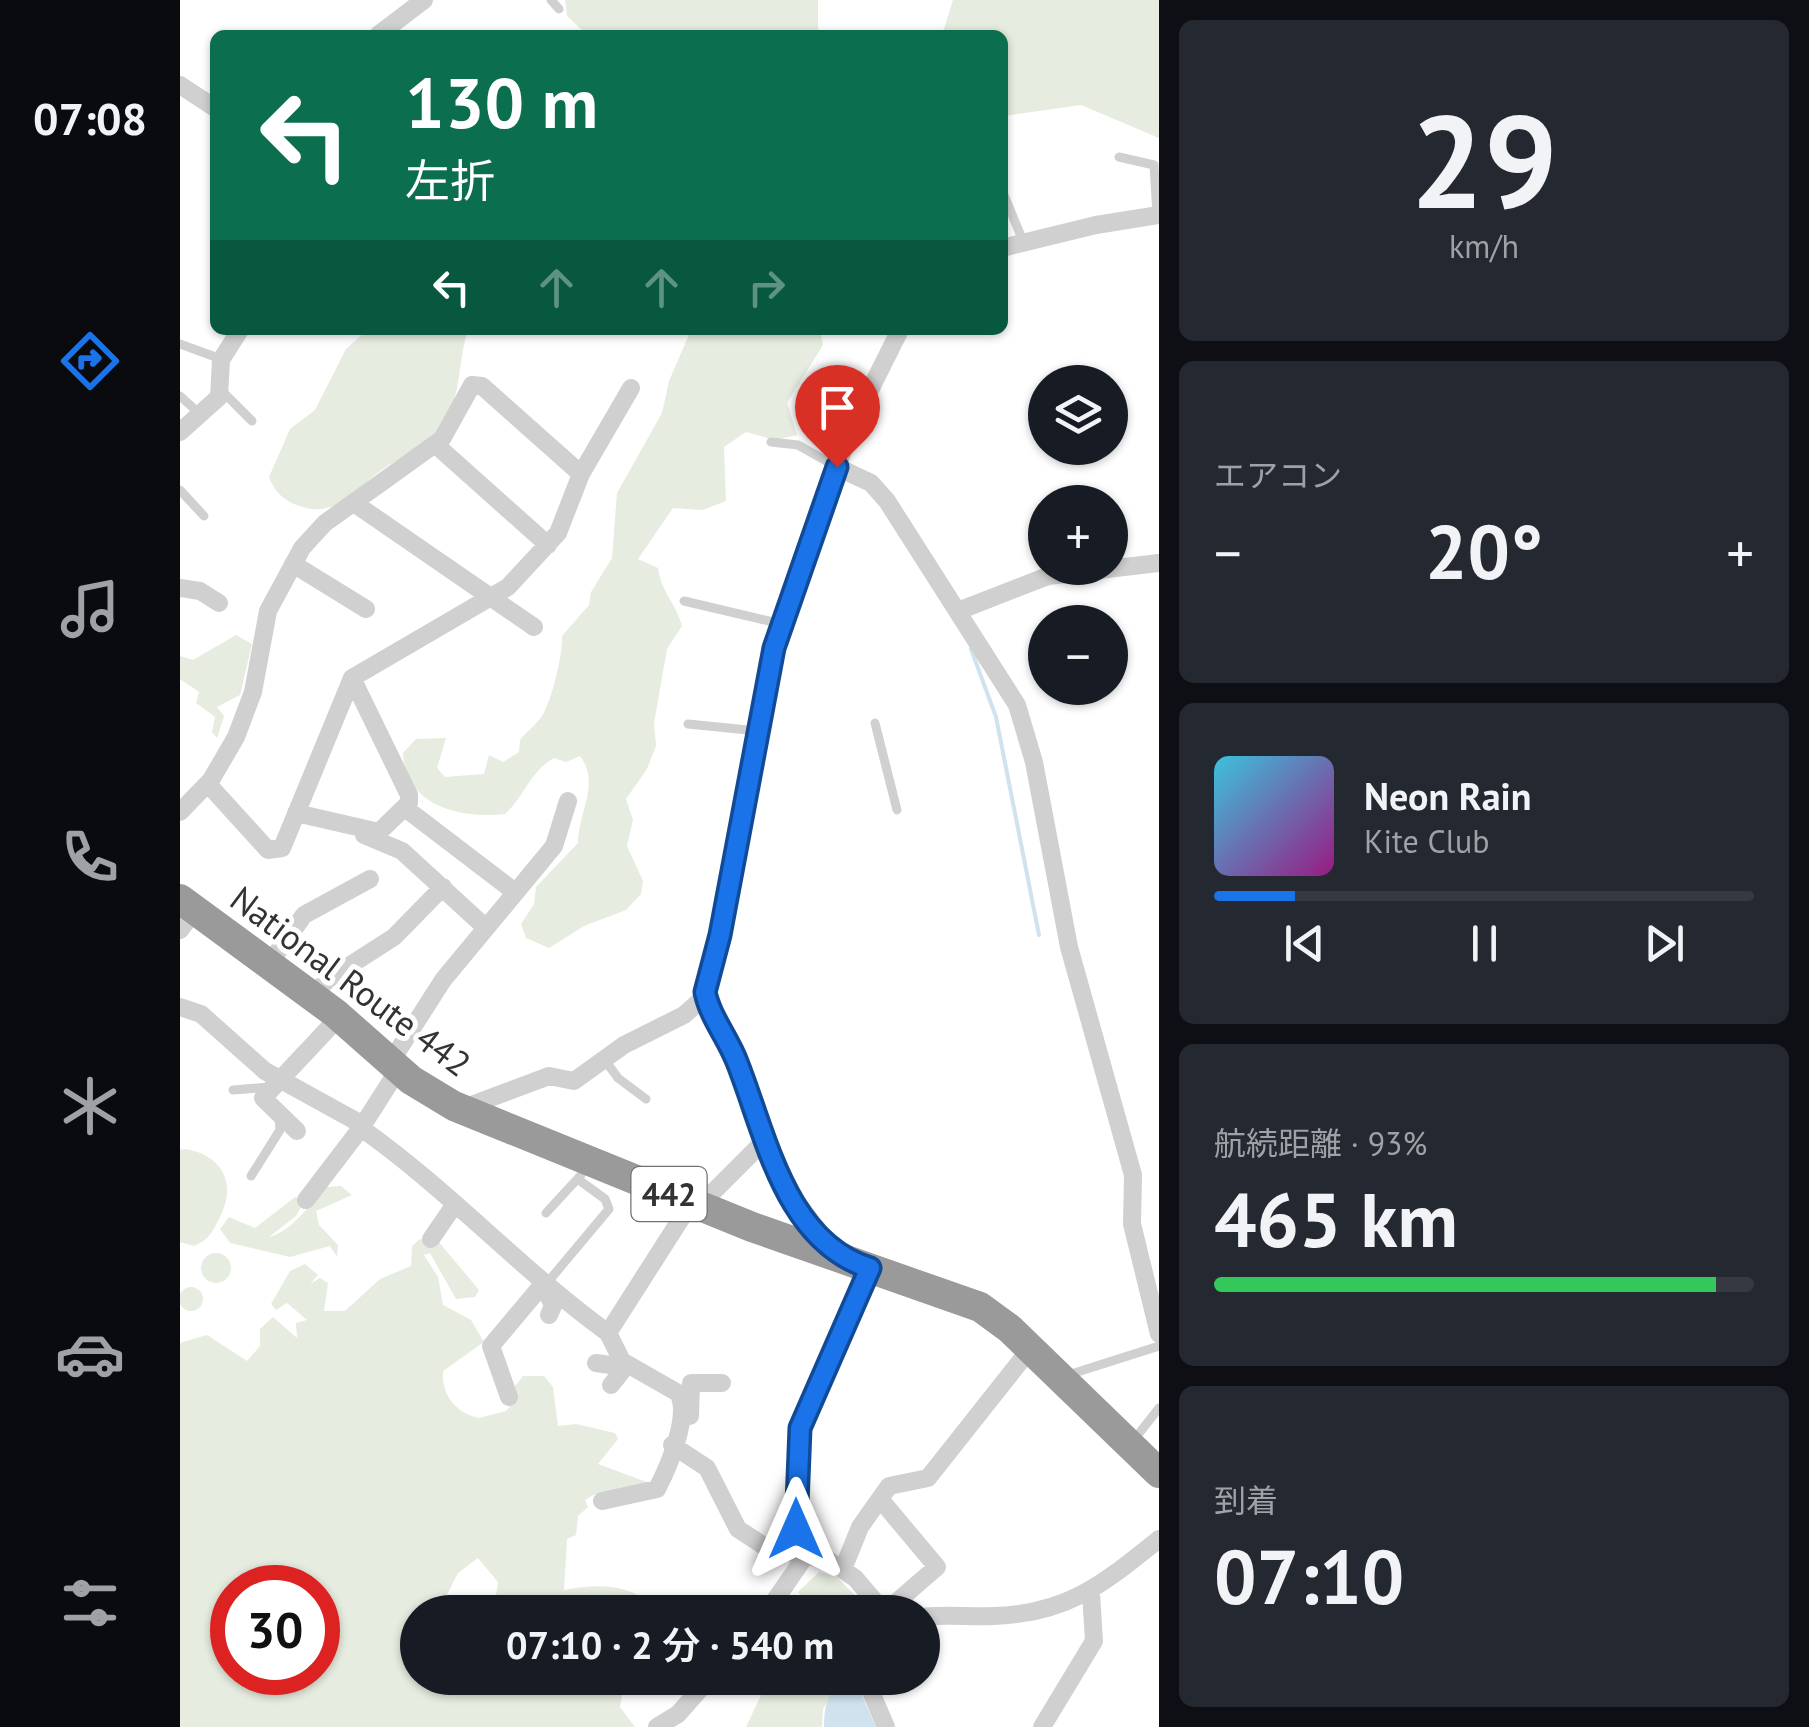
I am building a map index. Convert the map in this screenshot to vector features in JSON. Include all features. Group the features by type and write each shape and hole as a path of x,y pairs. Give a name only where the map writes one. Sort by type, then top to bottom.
{"highway":[{"name":"National Route 442","path":"185,913 313,996 394,1067 461,1109 583,1171 695,1204 980,1307 1030,1349 1159,1473"}],"street":[{"path":"387,30 424,0"},
{"path":"180,85 210,105"},
{"path":"1008,246 1158,215"},
{"path":"180,432 215,402 222,359 237,335"},
{"path":"461,1109 550,1076 571,1082 700,1003 720,935 782,624 848,436 898,335"},
{"path":"180,812 208,784 242,724 253,692 268,611 316,530 436,445 452,428 469,389 478,384 580,474"},
{"path":"208,784 268,850 282,848 352,678 494,598 548,544 562,525 580,474 631,388"},
{"path":"436,445 548,544"},
{"path":"837,467 865,479 881,494 1014,699 1034,762 1069,947 1132,1169 1132,1224 1159,1334"},
{"path":"354,502 534,627"},
{"path":"958,610 1048,576 1159,562"},
{"path":"293,564 366,609"},
{"path":"180,588 200,591 219,602"},
{"path":"296,813 383,831 405,808 410,795 352,678"},
{"path":"306,1200 362,1127 443,980 554,846 568,801"},
{"path":"405,808 515,892"},
{"path":"357,828 402,851 485,927"},
{"path":"269,964 304,915 370,880"},
{"path":"313,996 327,980 387,942 443,887"},
{"path":"705,992 736,1058 764,1141 790,1196 856,1264 798,1436 795,1522 804,1554 778,1595"},
{"path":"180,1007 202,1014 276,1083 362,1127 420,1169 455,1204 608,1334 626,1366 678,1394 683,1405 678,1426 654,1492 602,1501"},
{"path":"297,1131 263,1098 339,1017"},
{"path":"608,1334 695,1204 764,1141"},
{"path":"431,1239 455,1204"},
{"path":"544,1282 553,1306 549,1314"},
{"path":"509,1397 491,1346 544,1282"},
{"path":"843,1568 853,1540 880,1499 895,1482 928,1478 1030,1349"},
{"path":"596,1364 626,1366"},
{"path":"611,1386 626,1366"},
{"path":"678,1426 689,1419 694,1399 691,1383 722,1383"},
{"path":"672,1445 707,1468 738,1529 767,1548 804,1554 843,1568 869,1595"},
{"path":"880,1499 938,1567 905,1595"},
{"path":"940,1617 998,1616 1064,1605 1092,1592 1159,1539"},
{"path":"1042,1727 1094,1641 1092,1592"},
{"path":"657,1727 678,1714 695,1695"},
{"path":"872,1695 886,1727"}],"lane":[{"path":"551,0 560,9"},
{"path":"1119,157 1154,165 1158,215"},
{"path":"1008,204 1024,242"},
{"path":"180,344 222,359"},
{"path":"220,389 252,422"},
{"path":"180,396 201,414"},
{"path":"825,411 848,436"},
{"path":"771,442 798,445 837,467"},
{"path":"180,490 204,516"},
{"path":"684,600 782,624"},
{"path":"875,723 897,810"},
{"path":"688,724 758,731"},
{"path":"604,1059 618,1078 646,1099"},
{"path":"233,1090 276,1083"},
{"path":"251,1176 280,1130 275,1112"},
{"path":"544,1282 608,1212 605,1199 583,1171 546,1213"},
{"path":"1061,1378 1159,1346"},
{"path":"1131,1444 1159,1408"}],"shaded area":[{"path":"565,0 818,0 818,30 582,30 567,16"},
{"path":"953,0 1159,0 1159,138 1081,105 1008,115 1008,30 944,30"},
{"path":"361,335 467,335 449,413 429,439 331,507 294,504 279,493 269,477 290,429 315,410 346,349"},
{"path":"689,335 821,335 823,345 787,403 797,435 775,440 746,432 724,447 726,501 703,510 673,508 638,559 658,568 682,626 667,649 654,723 656,746 647,769 626,799 633,820 627,846 643,881 641,894 626,910 584,926 549,948 526,938 521,924 534,904 536,887 578,843 589,788 580,756 566,762 554,758 546,763 505,814 488,815 453,811 424,797 413,786 403,753 416,739 446,738 437,768 445,777 484,774 489,755 503,762 519,752 520,740 546,709 559,665 562,636 589,605 591,592 612,558 617,493 662,413 669,381"},
{"path":"236,635 252,644 240,695 217,707 224,716 217,738 212,732 215,717 196,703 199,692 180,679 180,656 193,660"},
{"path":"180,1150 217,1164 227,1193 213,1231 194,1246 180,1242"},
{"path":"341,1186 352,1195 316,1211 319,1225 338,1245 337,1257 330,1246 290,1257 230,1243 220,1229 229,1217 255,1228 295,1197 304,1201 296,1216 269,1237 278,1234 327,1187"},
{"path":"420,1239 438,1241 479,1290 475,1297 456,1299 430,1253 424,1255 438,1277 443,1305 471,1320 484,1342 443,1371 447,1395 457,1407 479,1418 506,1411 516,1400 515,1386 523,1376 544,1376 553,1387 558,1426 576,1424 615,1433 618,1439 598,1464 652,1484 602,1492 585,1500 588,1507 578,1516 576,1535 567,1539 564,1590 597,1586 638,1595 496,1595 498,1582 478,1558 458,1573 447,1595 400,1595 400,1695 622,1695 620,1707 635,1727 180,1727 180,1343 207,1335 247,1361 260,1346 260,1329 273,1317 297,1338 296,1323 307,1320 287,1303 276,1310 271,1304 290,1271 305,1264 318,1275 310,1284 320,1278 328,1283 324,1311 345,1311 380,1279 411,1266 412,1246"},
{"path":"216,1253 227,1257 231,1268 227,1279 216,1283 205,1279 201,1268 205,1257"},
{"path":"191,1287 200,1290 200,1308 191,1311 182,1308 179,1299 182,1290"},
{"path":"819,1572 837,1577 854,1595 800,1595 798,1592"},
{"path":"761,1695 832,1695 823,1709 822,1727 746,1727"}],"water":[{"path":"862,1695 876,1727 824,1727 828,1698"}],"waterway":[{"path":"971,649 996,717 1039,935"}],"route":[{"path":"796,1529 796,1448 800,1428 814,1388 836,1349 870,1268 842,1260 781,1182 757,1126 736,1058 705,992 720,935 774,648 837,467"}]}
